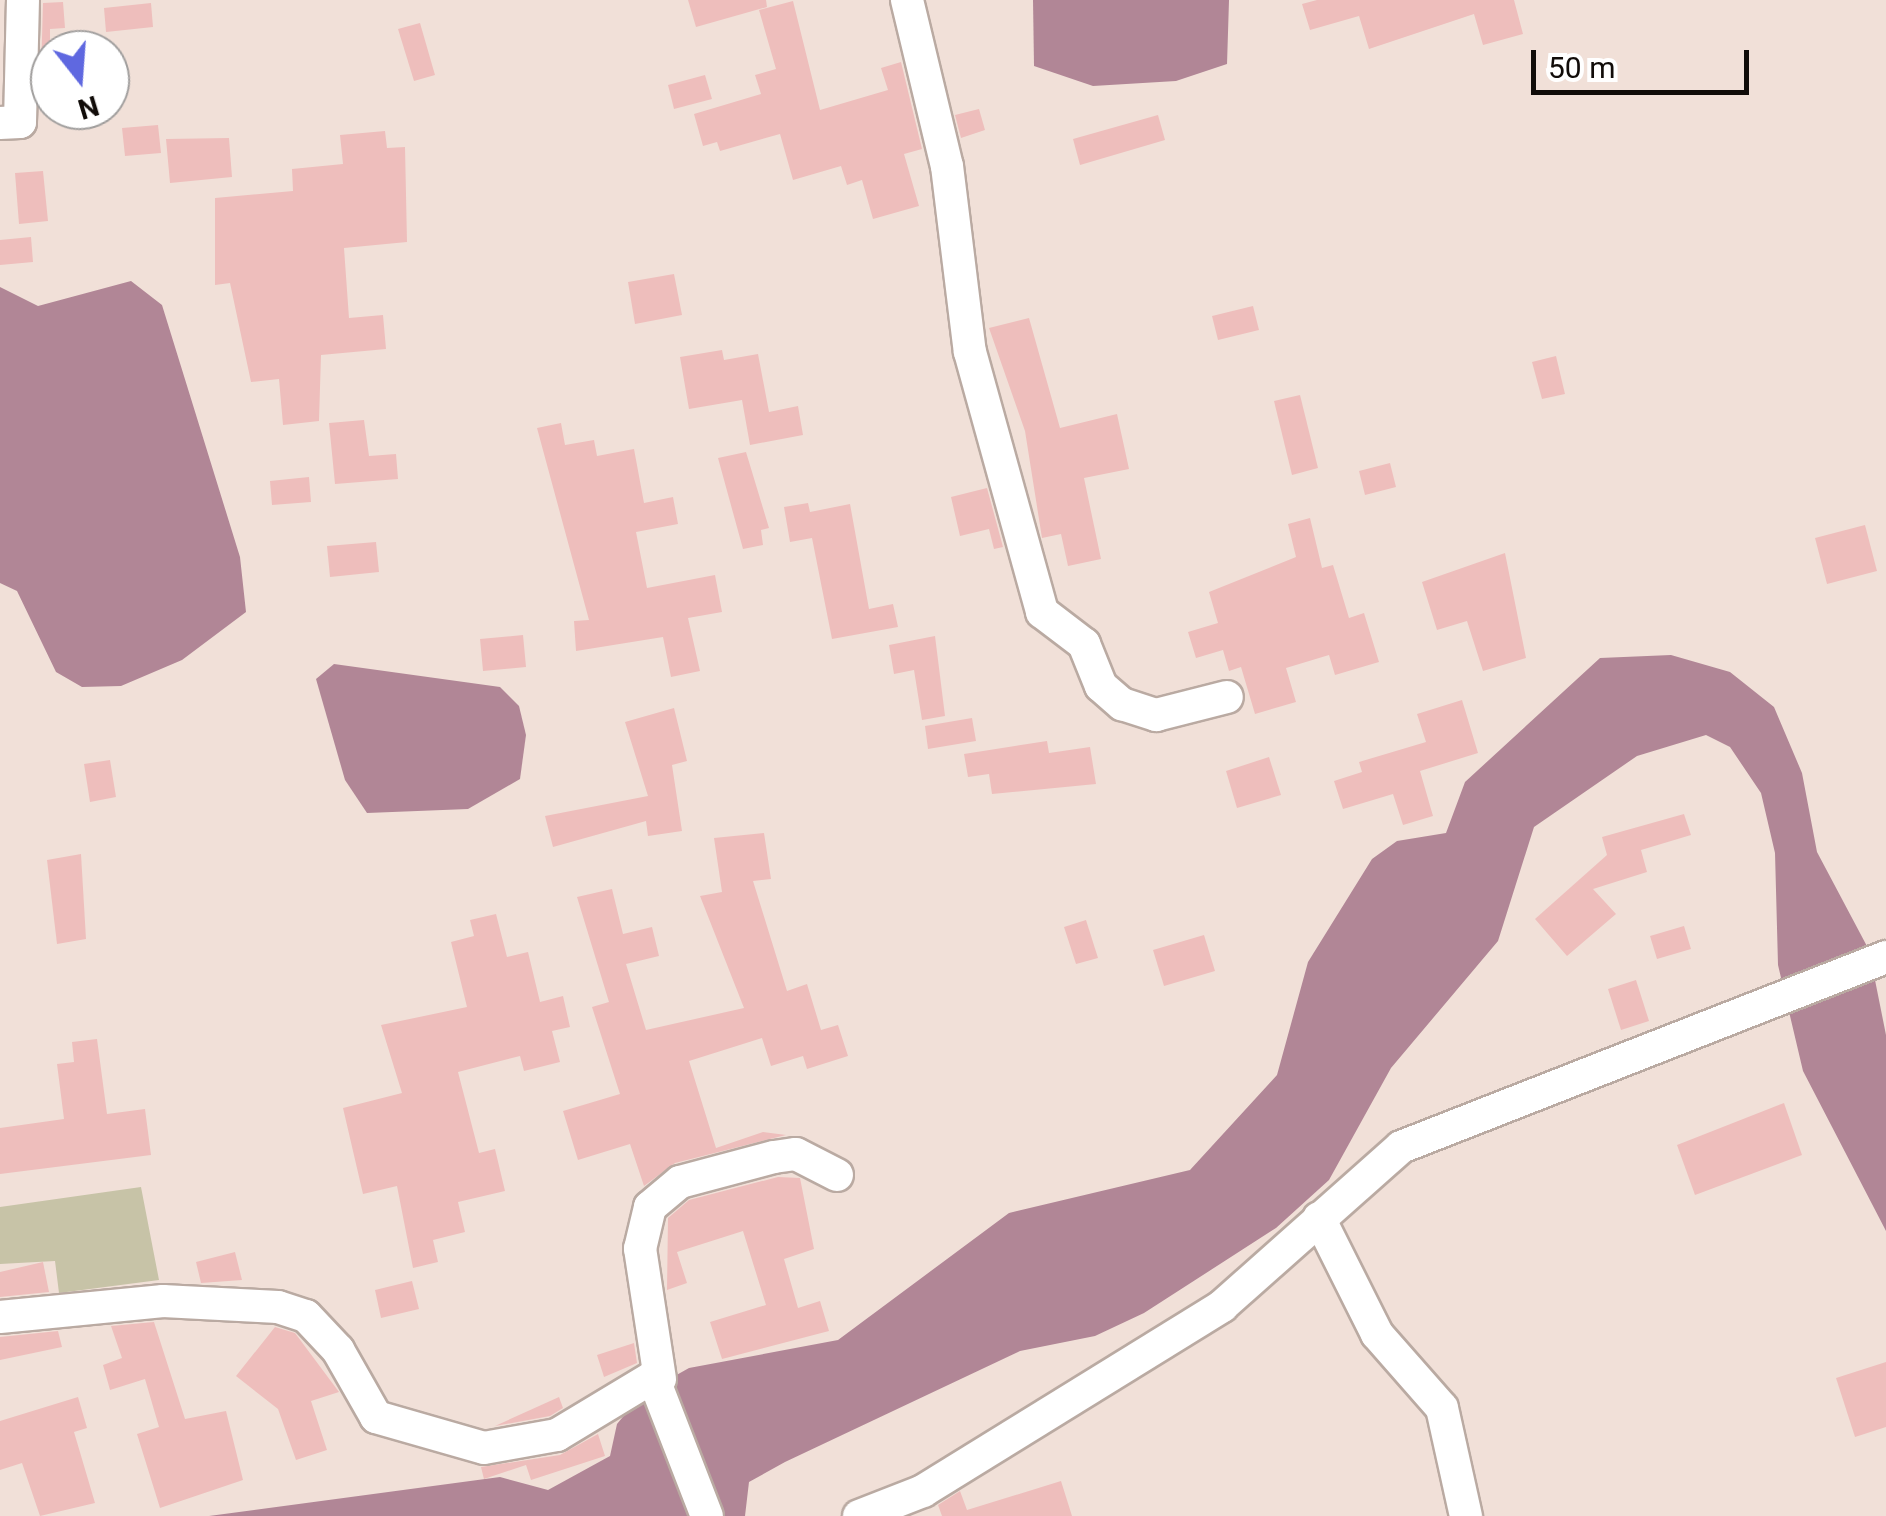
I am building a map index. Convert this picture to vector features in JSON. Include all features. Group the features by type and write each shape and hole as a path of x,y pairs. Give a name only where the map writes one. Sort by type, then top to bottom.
{"street":[{"path":"0,124 20,122 23,0"},
{"path":"907,0 948,166 970,352 1042,612 1084,644 1101,686 1122,704 1156,715 1227,696"},
{"path":"859,1516 937,1483 1222,1306 1401,1147 1882,960"},
{"path":"707,1516 660,1380 640,1249 650,1207 680,1182 774,1157 796,1154 837,1175"},
{"path":"1319,1218 1377,1334 1442,1408 1466,1516"},
{"path":"0,1317 125,1302 278,1308 306,1316 338,1350 376,1417 484,1448 557,1435 660,1380"}],"shaded area":[{"path":"1033,0 1229,0 1227,64 1176,81 1093,86 1034,66"},
{"path":"131,281 162,305 240,557 246,612 182,660 121,686 82,687 56,672 17,591 0,583 0,287 38,306"},
{"path":"1671,655 1730,672 1774,707 1802,773 1817,852 1869,950 1886,1035 1886,1231 1803,1071 1778,965 1775,853 1761,793 1730,747 1706,735 1637,756 1534,827 1498,941 1391,1068 1329,1180 1276,1228 1144,1313 1095,1336 1020,1351 785,1462 749,1482 745,1516 209,1516 500,1477 548,1490 610,1456 617,1424 641,1395 689,1368 838,1340 1009,1213 1190,1170 1277,1075 1308,962 1372,859 1397,841 1446,833 1465,782 1600,658"},
{"path":"334,664 500,687 519,706 526,735 520,779 468,809 367,813 345,780 316,679"},
{"path":"141,1187 159,1280 59,1293 55,1261 0,1264 0,1207"}],"building":[{"path":"688,0 766,0 767,7 696,27"},
{"path":"1317,0 1514,0 1523,34 1483,45 1474,14 1369,49 1359,16 1310,30 1302,4"},
{"path":"793,1 820,110 888,90 881,68 901,62 922,149 904,154 919,206 873,219 862,180 847,185 841,166 793,180 780,134 720,151 717,142 703,146 694,114 761,94 755,75 776,69 759,10"},
{"path":"63,2 65,28 42,30 43,3"},
{"path":"151,3 153,27 106,30 104,8"},
{"path":"420,23 435,75 414,81 398,29"},
{"path":"705,75 712,99 674,109 668,85"},
{"path":"979,109 985,130 961,138 955,115"},
{"path":"1158,115 1165,140 1080,165 1073,139"},
{"path":"158,125 161,153 125,156 122,130"},
{"path":"385,131 387,148 405,147 407,242 344,248 349,318 383,315 386,349 321,355 319,421 283,425 279,379 251,382 230,283 215,285 215,198 293,191 292,169 343,164 340,135"},
{"path":"229,138 232,177 170,183 166,139"},
{"path":"43,171 48,221 19,224 15,173"},
{"path":"31,237 33,262 0,265 0,240"},
{"path":"674,274 682,315 635,324 628,282"},
{"path":"1253,306 1259,330 1218,340 1212,316"},
{"path":"1029,318 1060,428 1117,414 1129,469 1084,478 1101,559 1068,566 1061,534 1042,538 1025,431 989,328"},
{"path":"722,350 724,360 758,354 769,412 798,406 803,435 750,445 742,400 689,409 680,357"},
{"path":"1556,356 1565,394 1542,399 1532,362"},
{"path":"1300,395 1318,468 1292,475 1274,401"},
{"path":"364,420 369,456 396,454 398,479 335,484 329,423"},
{"path":"561,423 565,445 594,440 597,456 634,449 644,503 673,497 678,524 636,532 647,588 715,575 722,612 688,618 700,671 671,677 663,637 576,651 574,621 589,620 537,428"},
{"path":"746,452 769,528 761,530 763,545 743,549 718,458"},
{"path":"1390,463 1396,487 1365,495 1359,471"},
{"path":"309,477 311,502 272,505 270,481"},
{"path":"987,488 1003,547 994,549 989,529 960,536 951,497"},
{"path":"808,503 810,512 850,504 869,609 893,604 898,627 832,639 812,538 790,542 784,507"},
{"path":"1310,518 1322,568 1333,565 1349,618 1364,613 1379,662 1335,675 1329,655 1286,668 1296,702 1255,714 1241,667 1229,671 1223,650 1196,658 1188,632 1218,623 1209,592 1296,557 1288,524"},
{"path":"1865,525 1877,571 1827,584 1815,538"},
{"path":"376,542 379,572 330,577 327,546"},
{"path":"1505,553 1526,658 1483,671 1467,621 1437,630 1422,582"},
{"path":"523,635 526,667 483,671 480,639"},
{"path":"935,636 945,716 922,720 914,670 894,674 889,645"},
{"path":"1462,700 1478,753 1420,771 1433,816 1403,825 1393,794 1343,809 1334,781 1362,772 1359,762 1426,742 1417,714"},
{"path":"674,708 687,761 672,765 682,831 648,836 646,821 553,847 545,816 648,796 625,722"},
{"path":"972,718 976,741 928,749 925,726"},
{"path":"1047,741 1049,753 1090,747 1096,784 992,794 989,774 968,777 964,754"},
{"path":"1269,757 1281,795 1237,808 1226,771"},
{"path":"110,760 116,797 90,802 84,764"},
{"path":"1684,814 1691,835 1641,850 1647,872 1593,889 1616,914 1567,956 1535,919 1607,855 1602,837"},
{"path":"764,833 771,879 753,881 787,991 807,984 821,1030 838,1025 848,1056 807,1069 803,1056 771,1066 762,1038 689,1061 716,1148 763,1132 786,1135 675,1163 644,1186 630,1144 578,1160 563,1111 620,1094 592,1007 609,1002 577,897 612,889 623,934 652,927 659,956 626,964 646,1030 744,1008 700,896 722,892 714,838"},
{"path":"81,854 86,939 57,944 47,860"},
{"path":"496,914 507,957 528,952 540,1002 563,996 570,1027 552,1031 560,1062 524,1071 520,1056 458,1072 479,1153 495,1149 505,1191 458,1202 465,1232 433,1240 438,1262 413,1268 397,1186 363,1194 343,1108 402,1093 381,1025 467,1007 451,942 474,936 470,920"},
{"path":"1086,920 1098,958 1076,964 1064,927"},
{"path":"1684,926 1691,949 1657,959 1650,936"},
{"path":"1204,935 1215,971 1164,986 1153,950"},
{"path":"1636,980 1649,1021 1621,1030 1608,989"},
{"path":"97,1039 107,1114 145,1109 151,1155 0,1174 0,1128 64,1119 57,1064 74,1062 72,1042"},
{"path":"1784,1103 1802,1155 1695,1195 1677,1145"},
{"path":"778,1177 800,1178 814,1249 784,1259 798,1308 820,1301 829,1331 722,1359 710,1322 766,1305 743,1231 677,1252 687,1283 667,1290 668,1218 689,1200"},
{"path":"235,1252 242,1280 201,1283 196,1262"},
{"path":"43,1262 49,1292 0,1297 0,1272"},
{"path":"412,1281 419,1309 381,1318 375,1290"},
{"path":"154,1322 185,1419 226,1411 243,1480 160,1508 137,1434 159,1427 145,1379 110,1390 103,1365 122,1358 111,1326"},
{"path":"275,1327 295,1333 339,1392 311,1401 327,1450 296,1460 278,1409 236,1376"},
{"path":"58,1331 62,1347 0,1360 0,1337"},
{"path":"634,1343 637,1363 604,1377 597,1355"},
{"path":"1886,1362 1886,1427 1855,1437 1836,1378"},
{"path":"78,1397 87,1428 74,1432 95,1503 40,1516 22,1463 0,1470 0,1421"},
{"path":"559,1397 563,1408 550,1416 495,1426"},
{"path":"598,1434 605,1456 531,1480 526,1465 484,1479 481,1467 560,1455"},
{"path":"1061,1481 1072,1516 942,1516 938,1505 960,1491 967,1510"}]}
